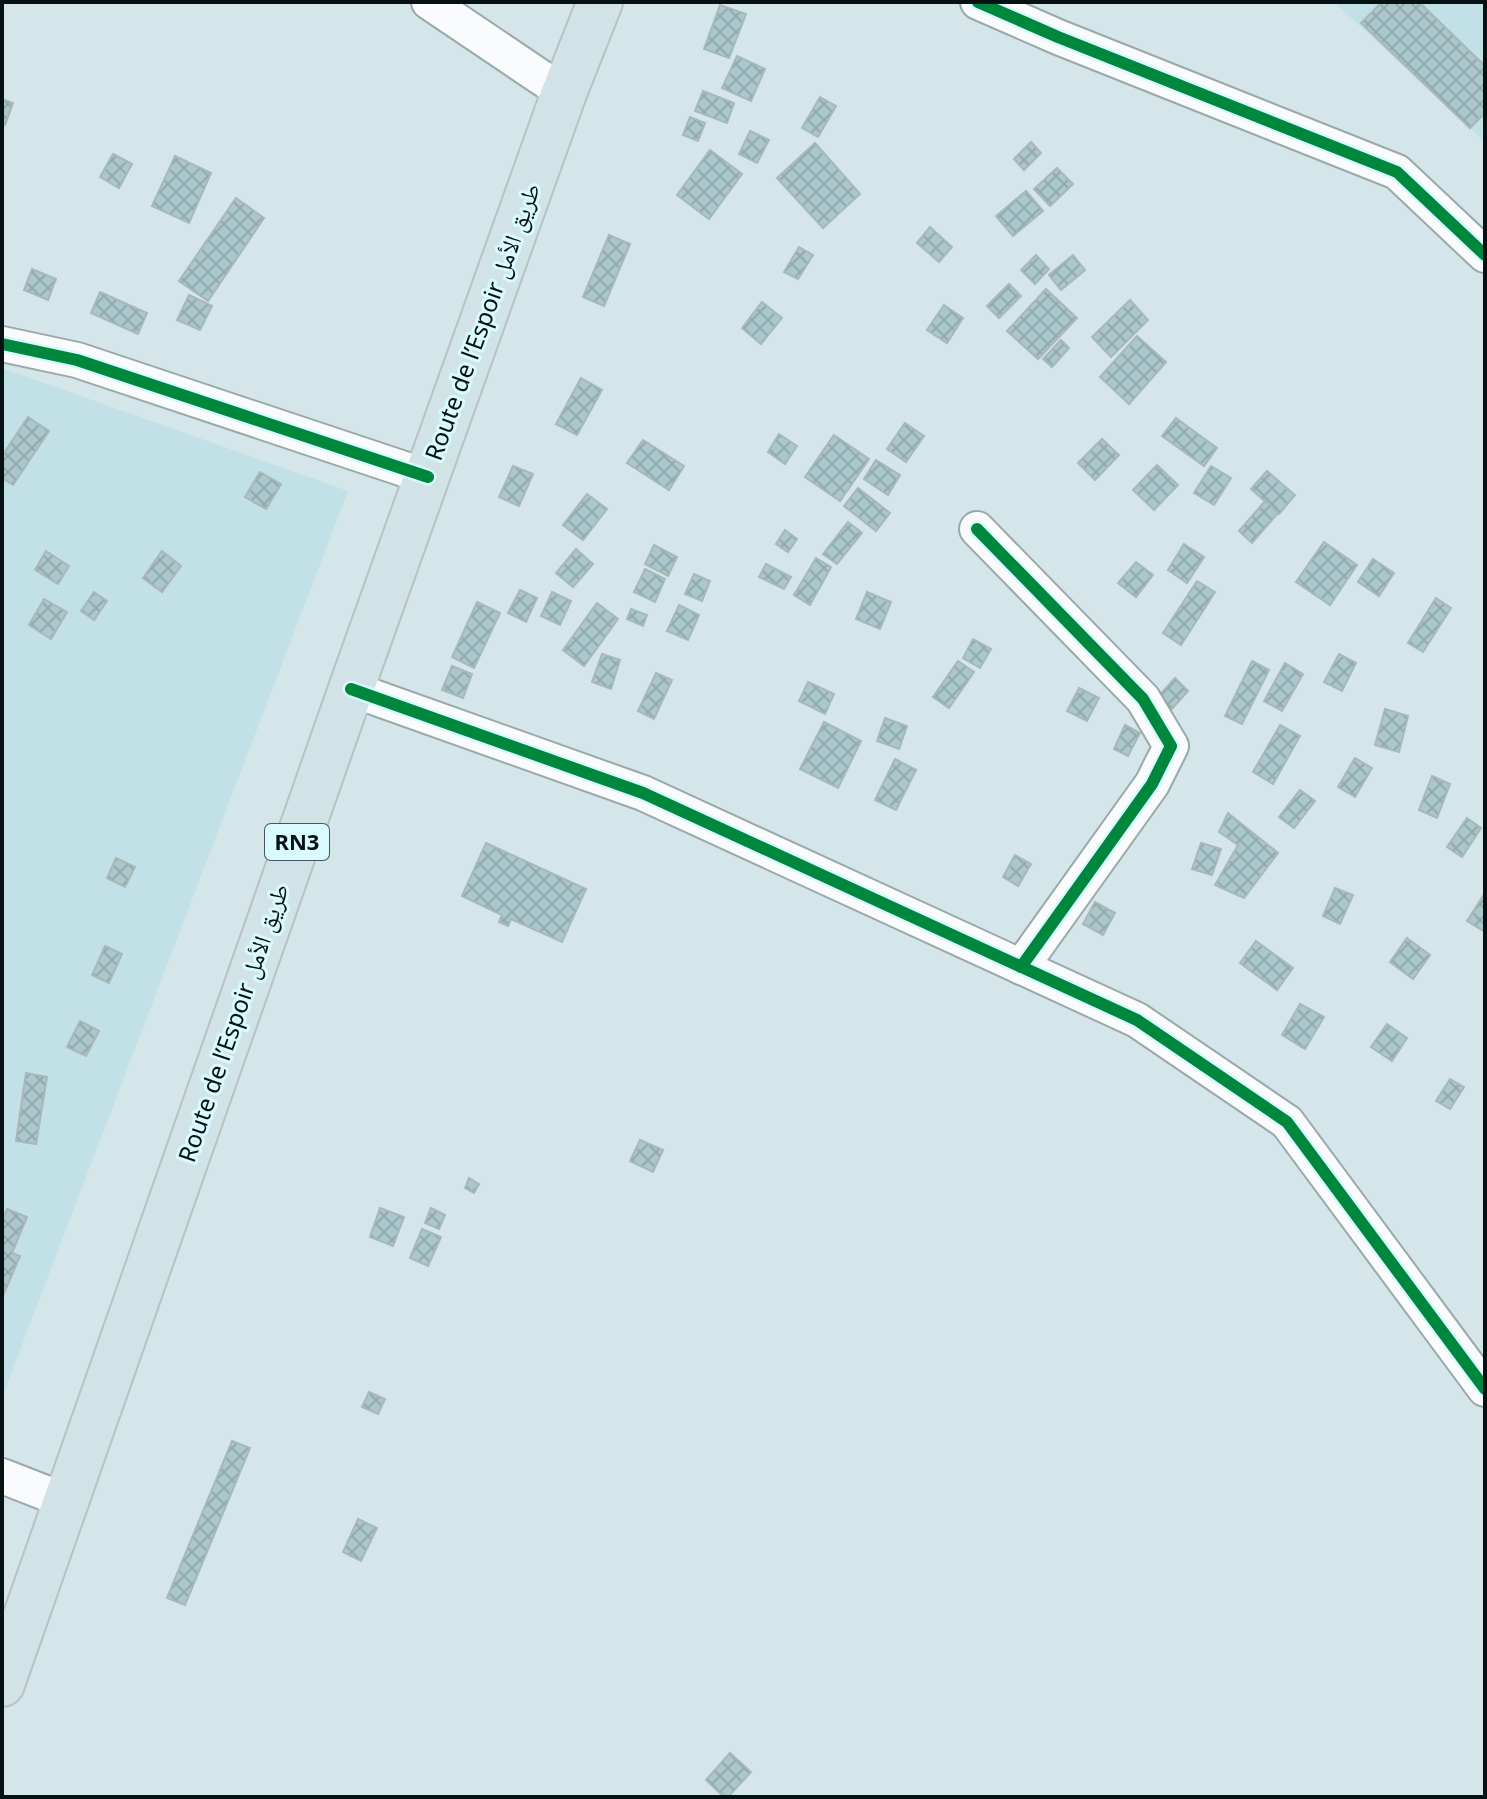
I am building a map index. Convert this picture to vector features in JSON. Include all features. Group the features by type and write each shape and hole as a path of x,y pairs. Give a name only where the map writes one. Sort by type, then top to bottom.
{"highway":[{"name":"Route de l’Espoir طريق الأمل","path":"2,1684 351,689 564,93 600,2"}],"street":[{"path":"429,2 564,93"},
{"path":"978,2 1397,172 1485,255"},
{"path":"2,344 77,360 428,477"},
{"path":"977,529 1143,699 1171,746 1152,784 1021,967"},
{"path":"351,689 643,793 1137,1020 1287,1122 1485,1389"},
{"path":"2,1476 66,1501"}],"shaded area":[{"path":"1334,2 1485,2 1485,142"},
{"path":"2,368 348,491 2,1397"}],"building":[{"path":"1382,2 1419,2 1485,66 1485,113 1470,128 1361,23"},
{"path":"720,5 746,14 729,58 704,49"},
{"path":"737,56 765,69 751,101 722,88"},
{"path":"703,91 734,103 727,123 695,111"},
{"path":"820,97 836,106 818,137 802,128"},
{"path":"2,99 13,103 5,125 2,124"},
{"path":"690,117 705,123 698,141 683,135"},
{"path":"750,131 769,140 757,163 739,154"},
{"path":"1031,142 1041,153 1024,170 1014,159"},
{"path":"815,143 860,194 823,228 777,178"},
{"path":"710,150 742,174 709,219 677,195"},
{"path":"113,154 132,164 119,188 100,177"},
{"path":"175,156 211,173 189,223 152,206"},
{"path":"1057,168 1073,184 1050,206 1034,189"},
{"path":"1026,191 1043,211 1013,236 996,216"},
{"path":"236,198 264,218 208,301 179,281"},
{"path":"930,227 952,247 939,262 917,243"},
{"path":"609,235 630,244 604,306 583,297"},
{"path":"799,247 813,255 798,279 784,272"},
{"path":"1036,255 1049,269 1035,284 1021,270"},
{"path":"1073,255 1085,270 1061,290 1049,275"},
{"path":"32,269 56,279 48,300 24,290"},
{"path":"1009,284 1021,296 999,318 987,306"},
{"path":"1046,289 1077,318 1038,359 1007,331"},
{"path":"100,292 147,313 138,334 91,313"},
{"path":"189,295 212,306 200,330 177,320"},
{"path":"1130,300 1148,320 1111,357 1092,337"},
{"path":"762,302 782,318 761,344 742,328"},
{"path":"944,305 963,318 947,343 927,330"},
{"path":"1137,336 1166,362 1129,404 1100,377"},
{"path":"1061,340 1069,348 1052,367 1043,359"},
{"path":"581,378 602,390 577,435 556,424"},
{"path":"28,417 49,431 13,485 2,478 2,456"},
{"path":"1176,418 1217,448 1204,466 1162,436"},
{"path":"905,423 924,436 906,462 887,449"},
{"path":"779,434 797,446 785,464 768,452"},
{"path":"834,435 869,459 840,501 805,477"},
{"path":"1102,439 1119,455 1095,480 1078,463"},
{"path":"643,440 684,466 669,490 627,463"},
{"path":"876,460 900,475 888,495 864,479"},
{"path":"1157,465 1178,485 1154,510 1133,490"},
{"path":"513,466 533,474 519,506 499,497"},
{"path":"1211,466 1231,478 1214,505 1194,493"},
{"path":"1267,471 1295,495 1279,514 1251,489"},
{"path":"260,472 281,484 266,509 245,497"},
{"path":"858,488 890,513 876,531 844,506"},
{"path":"587,494 607,509 583,540 563,525"},
{"path":"1265,501 1278,513 1252,543 1239,531"},
{"path":"848,522 862,533 837,564 823,554"},
{"path":"785,530 797,539 788,552 776,544"},
{"path":"1324,542 1357,565 1330,605 1296,582"},
{"path":"1184,544 1204,557 1187,583 1168,570"},
{"path":"654,545 677,557 668,576 645,564"},
{"path":"576,549 593,564 573,587 556,573"},
{"path":"46,551 69,566 58,584 35,570"},
{"path":"162,551 181,566 162,592 143,578"},
{"path":"816,558 831,567 810,605 794,595"},
{"path":"1373,559 1394,573 1379,596 1358,582"},
{"path":"1136,562 1153,575 1136,597 1118,583"},
{"path":"766,564 791,577 784,589 759,577"},
{"path":"645,569 665,579 655,602 634,592"},
{"path":"694,574 710,581 702,601 685,594"},
{"path":"1197,581 1215,592 1181,645 1163,633"},
{"path":"520,590 537,598 526,622 508,613"},
{"path":"94,592 107,601 94,620 81,611"},
{"path":"552,592 571,601 560,625 541,616"},
{"path":"867,592 891,602 880,629 856,619"},
{"path":"1436,598 1451,608 1423,652 1408,643"},
{"path":"44,599 67,612 51,639 29,625"},
{"path":"477,602 500,613 474,668 452,657"},
{"path":"597,603 618,619 584,666 563,650"},
{"path":"679,605 699,615 688,640 667,631"},
{"path":"631,609 647,615 643,626 627,619"},
{"path":"973,639 991,649 980,668 963,658"},
{"path":"602,654 620,660 611,689 592,682"},
{"path":"1339,654 1356,663 1342,691 1324,682"},
{"path":"958,661 974,672 949,708 933,697"},
{"path":"1252,661 1269,670 1242,724 1225,716"},
{"path":"1285,663 1303,674 1282,711 1264,701"},
{"path":"452,666 472,674 463,698 442,690"},
{"path":"656,673 672,680 654,719 638,711"},
{"path":"1175,678 1188,691 1170,711 1156,699"},
{"path":"808,682 834,694 825,714 799,701"},
{"path":"1079,688 1099,698 1087,721 1067,711"},
{"path":"1385,709 1408,716 1399,752 1375,745"},
{"path":"885,718 907,726 899,749 877,741"},
{"path":"824,722 861,741 838,788 800,769"},
{"path":"1125,725 1140,733 1128,756 1114,749"},
{"path":"1280,725 1300,736 1273,784 1253,772"},
{"path":"1355,758 1372,768 1355,797 1338,787"},
{"path":"895,759 916,770 896,810 875,800"},
{"path":"1432,776 1450,784 1437,818 1419,810"},
{"path":"1300,790 1315,801 1294,828 1279,817"},
{"path":"1228,813 1278,853 1244,898 1215,885 1238,845 1219,832"},
{"path":"1467,818 1481,828 1462,857 1447,847"},
{"path":"486,843 586,889 562,942 511,919 508,926 499,922 502,915 462,896"},
{"path":"1201,843 1221,849 1212,875 1192,869"},
{"path":"1015,855 1031,864 1018,886 1003,877"},
{"path":"116,858 135,867 125,887 107,878"},
{"path":"1335,888 1353,895 1340,924 1323,916"},
{"path":"1485,893 1485,932 1467,921"},
{"path":"1095,902 1115,913 1103,935 1083,924"},
{"path":"1407,938 1430,955 1413,979 1390,962"},
{"path":"1256,941 1293,968 1277,990 1240,963"},
{"path":"105,946 122,954 109,983 92,975"},
{"path":"1300,1004 1324,1017 1305,1049 1282,1035"},
{"path":"80,1021 99,1031 86,1056 67,1047"},
{"path":"1387,1024 1407,1038 1392,1061 1371,1047"},
{"path":"26,1073 47,1077 36,1144 16,1141"},
{"path":"1450,1079 1464,1087 1450,1109 1436,1101"},
{"path":"640,1140 663,1150 653,1172 630,1161"},
{"path":"469,1178 479,1184 474,1193 465,1188"},
{"path":"380,1208 404,1217 393,1246 370,1237"},
{"path":"431,1208 445,1215 439,1229 425,1223"},
{"path":"7,1209 27,1217 12,1253 20,1256 2,1298 2,1221"},
{"path":"422,1229 441,1237 428,1266 410,1258"},
{"path":"369,1392 385,1399 378,1414 362,1407"},
{"path":"232,1441 250,1448 185,1605 167,1598"},
{"path":"358,1519 377,1528 361,1561 343,1552"},
{"path":"730,1753 751,1772 728,1797 724,1797 706,1780"}],"cycle path":[{"path":"978,2 1397,172 1485,255"},
{"path":"2,344 77,360 428,477"},
{"path":"977,529 1143,699 1171,746 1152,784 1021,967"},
{"path":"351,689 643,793 1137,1020 1287,1122 1485,1389"}]}
